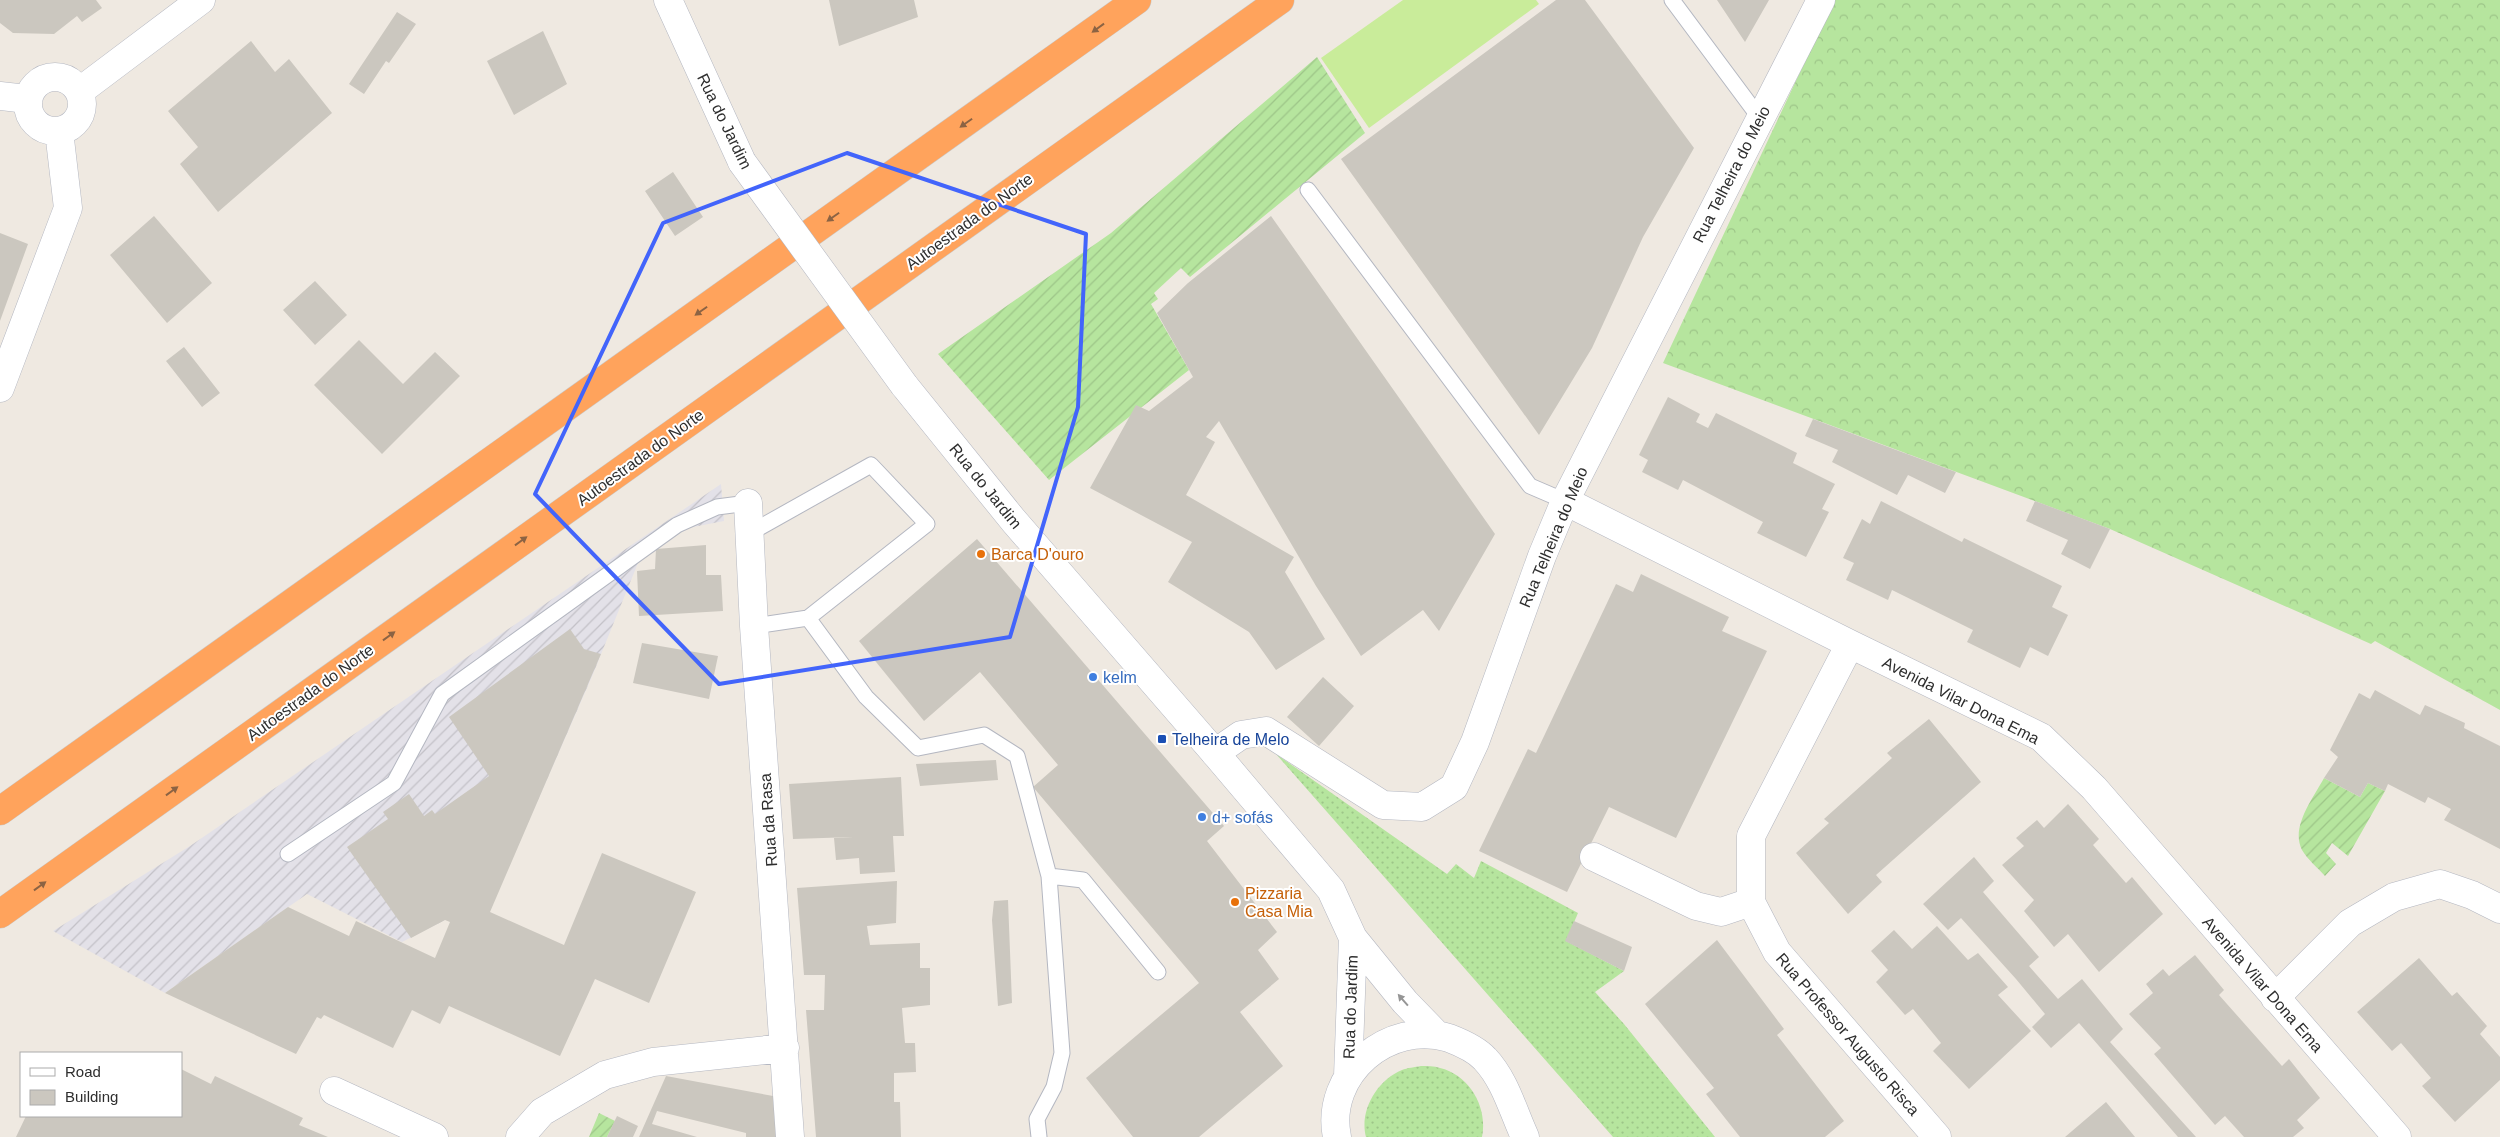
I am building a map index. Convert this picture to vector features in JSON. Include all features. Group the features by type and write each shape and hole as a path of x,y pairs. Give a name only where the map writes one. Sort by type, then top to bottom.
{"highway":[{"path":"0,811 1138,0"},
{"name":"Autoestrada do Norte","path":"0,914 1280,0"}],"street":[{"path":"80,91 201,0"},
{"name":"Rua do Jardim","path":"668,0 742,162 904,385 1013,520 1216,753 1331,890 1353,938 1405,1002 1438,1035"},
{"name":"Rua Telheira do Meio","path":"1216,753 1241,736 1266,731 1383,805 1422,807 1454,787 1475,742 1542,556 1565,501 1759,118 1821,0"},
{"path":"51,76 68,78 80,91 83,108 75,123 59,131 43,128 30,116 28,100 35,84 51,76"},
{"path":"0,96 28,100"},
{"path":"0,388 68,208 59,131"},
{"name":"Avenida Vilar Dona Ema","path":"1565,501 1850,644 2041,737 2094,788 2397,1137"},
{"name":"Rua da Rasa","path":"748,503 748,534 754,626 790,1137"},
{"name":"Rua Professor Augusto Risca","path":"1850,644 1751,836 1751,902 1777,952 1937,1137"},
{"path":"1594,857 1696,906 1721,912 1751,902"},
{"path":"2275,998 2350,923 2394,896 2440,884 2472,895 2500,909"},
{"name":"Rua do Jardim","path":"1337,1137 1335,1127 1342,1089 1353,938"},
{"path":"1319,1137 1342,1089 1364,1056 1386,1042 1411,1034 1438,1035 1462,1043 1484,1058 1500,1079 1525,1137"},
{"path":"520,1137 542,1112 606,1075 653,1062 785,1048"},
{"path":"334,1091 434,1137"},
{"path":"1509,1137 1510,1103"}],"lane":[{"path":"1672,0 1759,118"},
{"path":"1308,190 1530,486 1565,501"},
{"path":"748,534 871,465 927,524 808,618 754,626"},
{"path":"288,854 394,783 442,694 677,525 717,507 748,503"},
{"path":"808,618 866,697 918,748 984,735 1017,756 1049,876 1062,1053 1054,1087 1036,1119 1039,1137"},
{"path":"1049,876 1083,880 1158,972"}],"highlighted area":[{"path":"847,153 1086,234 1078,407 1010,637 719,684 535,494 663,223"}],"shaded area":[{"path":"721,484 724,521 688,528 640,558 593,674 489,912 445,920 402,942 307,894 165,993 53,931 190,846"}],"green space":[{"path":"1403,0 1536,0 1539,4 1369,128 1321,58"},
{"path":"1834,0 2500,0 2500,710 2375,641 2371,644 2110,529 1663,363"},
{"path":"1317,57 1365,133 1190,277 1181,268 1154,293 1158,299 1151,304 1189,370 1049,480 938,354 1111,233"},
{"path":"1276,754 1447,874 1456,864 1474,878 1481,861 1578,913 1566,941 1624,971 1595,992 1624,1024 1715,1137 1613,1137"},
{"path":"2324,778 2360,797 2368,783 2385,791 2348,856 2332,843 2326,853 2336,864 2325,876 2302,850 2299,841 2301,822 2309,803"},
{"path":"1421,1066 1435,1067 1451,1072 1468,1085 1475,1094 1482,1115 1482,1137 1366,1137 1365,1117 1372,1098 1378,1089 1385,1081 1404,1069"},
{"path":"599,1113 615,1121 607,1137 589,1137"}],"building":[{"path":"0,0 96,0 102,8 82,22 77,16 54,34 13,33 0,23"},
{"path":"829,0 914,0 918,17 839,46"},
{"path":"1556,0 1585,0 1694,148 1643,237 1592,348 1539,435 1341,159"},
{"path":"1717,0 1769,0 1745,42"},
{"path":"397,12 416,24 389,63 386,61 364,94 349,84"},
{"path":"543,31 567,84 514,115 487,61"},
{"path":"251,41 275,72 289,59 332,113 218,212 180,164 198,147 168,111"},
{"path":"673,172 703,217 675,236 645,191"},
{"path":"154,216 212,283 167,323 110,255"},
{"path":"1271,216 1495,534 1439,631 1423,610 1361,656 1316,586 1219,421 1206,437 1215,442 1186,495 1294,557 1285,572 1325,639 1276,670 1249,632 1168,582 1192,542 1090,488 1136,405 1149,411 1193,377 1157,313 1188,283"},
{"path":"0,233 28,244 0,321"},
{"path":"315,281 347,315 315,345 283,310"},
{"path":"359,340 403,384 435,352 460,376 382,454 314,385"},
{"path":"184,347 220,393 202,407 166,361"},
{"path":"1668,397 1700,414 1696,422 1708,428 1716,413 1797,453 1793,463 1835,484 1822,509 1829,512 1806,557 1757,533 1763,522 1683,480 1678,490 1642,472 1648,460 1639,455"},
{"path":"1813,419 1956,472 1945,493 1908,475 1897,495 1832,462 1838,450 1805,436"},
{"path":"1881,501 1962,542 1964,538 2062,586 2052,607 2068,615 2048,656 2030,647 2020,668 1967,642 1973,630 1892,590 1888,600 1846,580 1854,563 1843,558 1862,519 1870,524"},
{"path":"2035,501 2110,529 2090,569 2061,554 2068,540 2026,521"},
{"path":"977,539 1224,826 1207,841 1277,932 1258,950 1279,979 1240,1012 1283,1066 1199,1137 1133,1137 1086,1078 1199,983 1033,787 1058,765 980,672 924,721 859,641"},
{"path":"706,545 706,575 721,575 723,611 639,616 637,571 655,569 656,549"},
{"path":"1641,574 1729,617 1722,631 1767,651 1676,838 1609,807 1567,892 1479,851 1528,749 1536,753 1616,584 1633,592"},
{"path":"570,629 584,649 601,654 490,912 564,945 602,853 696,892 649,1003 595,979 560,1056 449,1006 440,1024 412,1010 393,1048 324,1015 321,1019 317,1017 296,1054 165,993 288,907 349,936 356,921 435,958 450,922 445,920 411,938 347,847 388,819 383,812 409,794 424,816 432,810 435,814 489,776 449,717"},
{"path":"642,643 718,656 709,699 633,683"},
{"path":"1323,677 1354,706 1319,746 1287,717"},
{"path":"2375,690 2420,715 2425,705 2465,723 2464,728 2500,746 2500,849 2444,820 2451,809 2428,797 2425,803 2388,784 2385,791 2368,783 2360,797 2324,778 2338,757 2330,750 2359,693 2370,699"},
{"path":"1929,719 1981,782 1876,875 1882,882 1848,914 1796,853 1829,823 1824,819 1892,758 1887,753"},
{"path":"996,760 998,780 920,786 916,764"},
{"path":"901,777 904,836 893,836 895,872 860,874 859,858 836,860 834,838 853,837 793,839 789,784"},
{"path":"2068,804 2099,839 2093,845 2126,883 2132,877 2163,914 2099,972 2068,934 2054,947 2024,911 2034,900 2002,865 2024,846 2016,838 2037,820 2044,828"},
{"path":"1974,857 1994,881 1983,892 2039,957 2029,966 2058,999 2082,979 2123,1029 2110,1042 2196,1137 2178,1137 2079,1023 2051,1048 2032,1027 2045,1014 2016,979 1961,918 1948,930 1923,904"},
{"path":"897,881 896,923 867,926 870,945 920,943 920,968 930,968 930,1005 902,1008 905,1043 915,1043 916,1072 894,1073 894,1102 900,1102 901,1137 816,1137 806,1010 824,1010 825,975 804,975 797,888"},
{"path":"1008,900 1012,1003 998,1006 992,920 994,901"},
{"path":"1574,921 1632,947 1624,971 1565,941"},
{"path":"1937,926 1968,960 1978,953 2008,987 1998,995 2031,1031 1969,1089 1933,1051 1941,1043 1913,1009 1905,1015 1876,982 1888,970 1871,951 1894,930 1912,949"},
{"path":"1717,940 1784,1029 1777,1035 1844,1121 1825,1137 1740,1137 1706,1094 1714,1088 1645,1004"},
{"path":"2195,955 2224,990 2219,995 2282,1066 2289,1059 2320,1098 2297,1120 2304,1128 2293,1137 2244,1137 2225,1116 2215,1125 2154,1054 2161,1048 2129,1014 2153,993 2146,984 2163,969 2169,976"},
{"path":"2419,958 2452,996 2457,992 2487,1026 2480,1034 2500,1057 2500,1080 2455,1122 2422,1086 2431,1078 2401,1043 2392,1051 2357,1012"},
{"path":"182,1070 211,1084 215,1076 303,1118 299,1125 328,1137 16,1137 26,1117 182,1117"},
{"path":"666,1076 773,1096 776,1137 746,1137 746,1133 657,1111 652,1124 697,1137 639,1137"},
{"path":"2106,1102 2135,1137 2065,1137"},
{"path":"617,1116 638,1126 633,1137 607,1137"}],"place":[{"name":"Barca D'ouro","path":"981,554"},
{"name":"kelm","path":"1093,677"},
{"name":"Telheira de Melo","path":"1162,739"},
{"name":"d+ sofás","path":"1202,817"},
{"name":"Pizzaria Casa Mia","path":"1235,902"}]}
